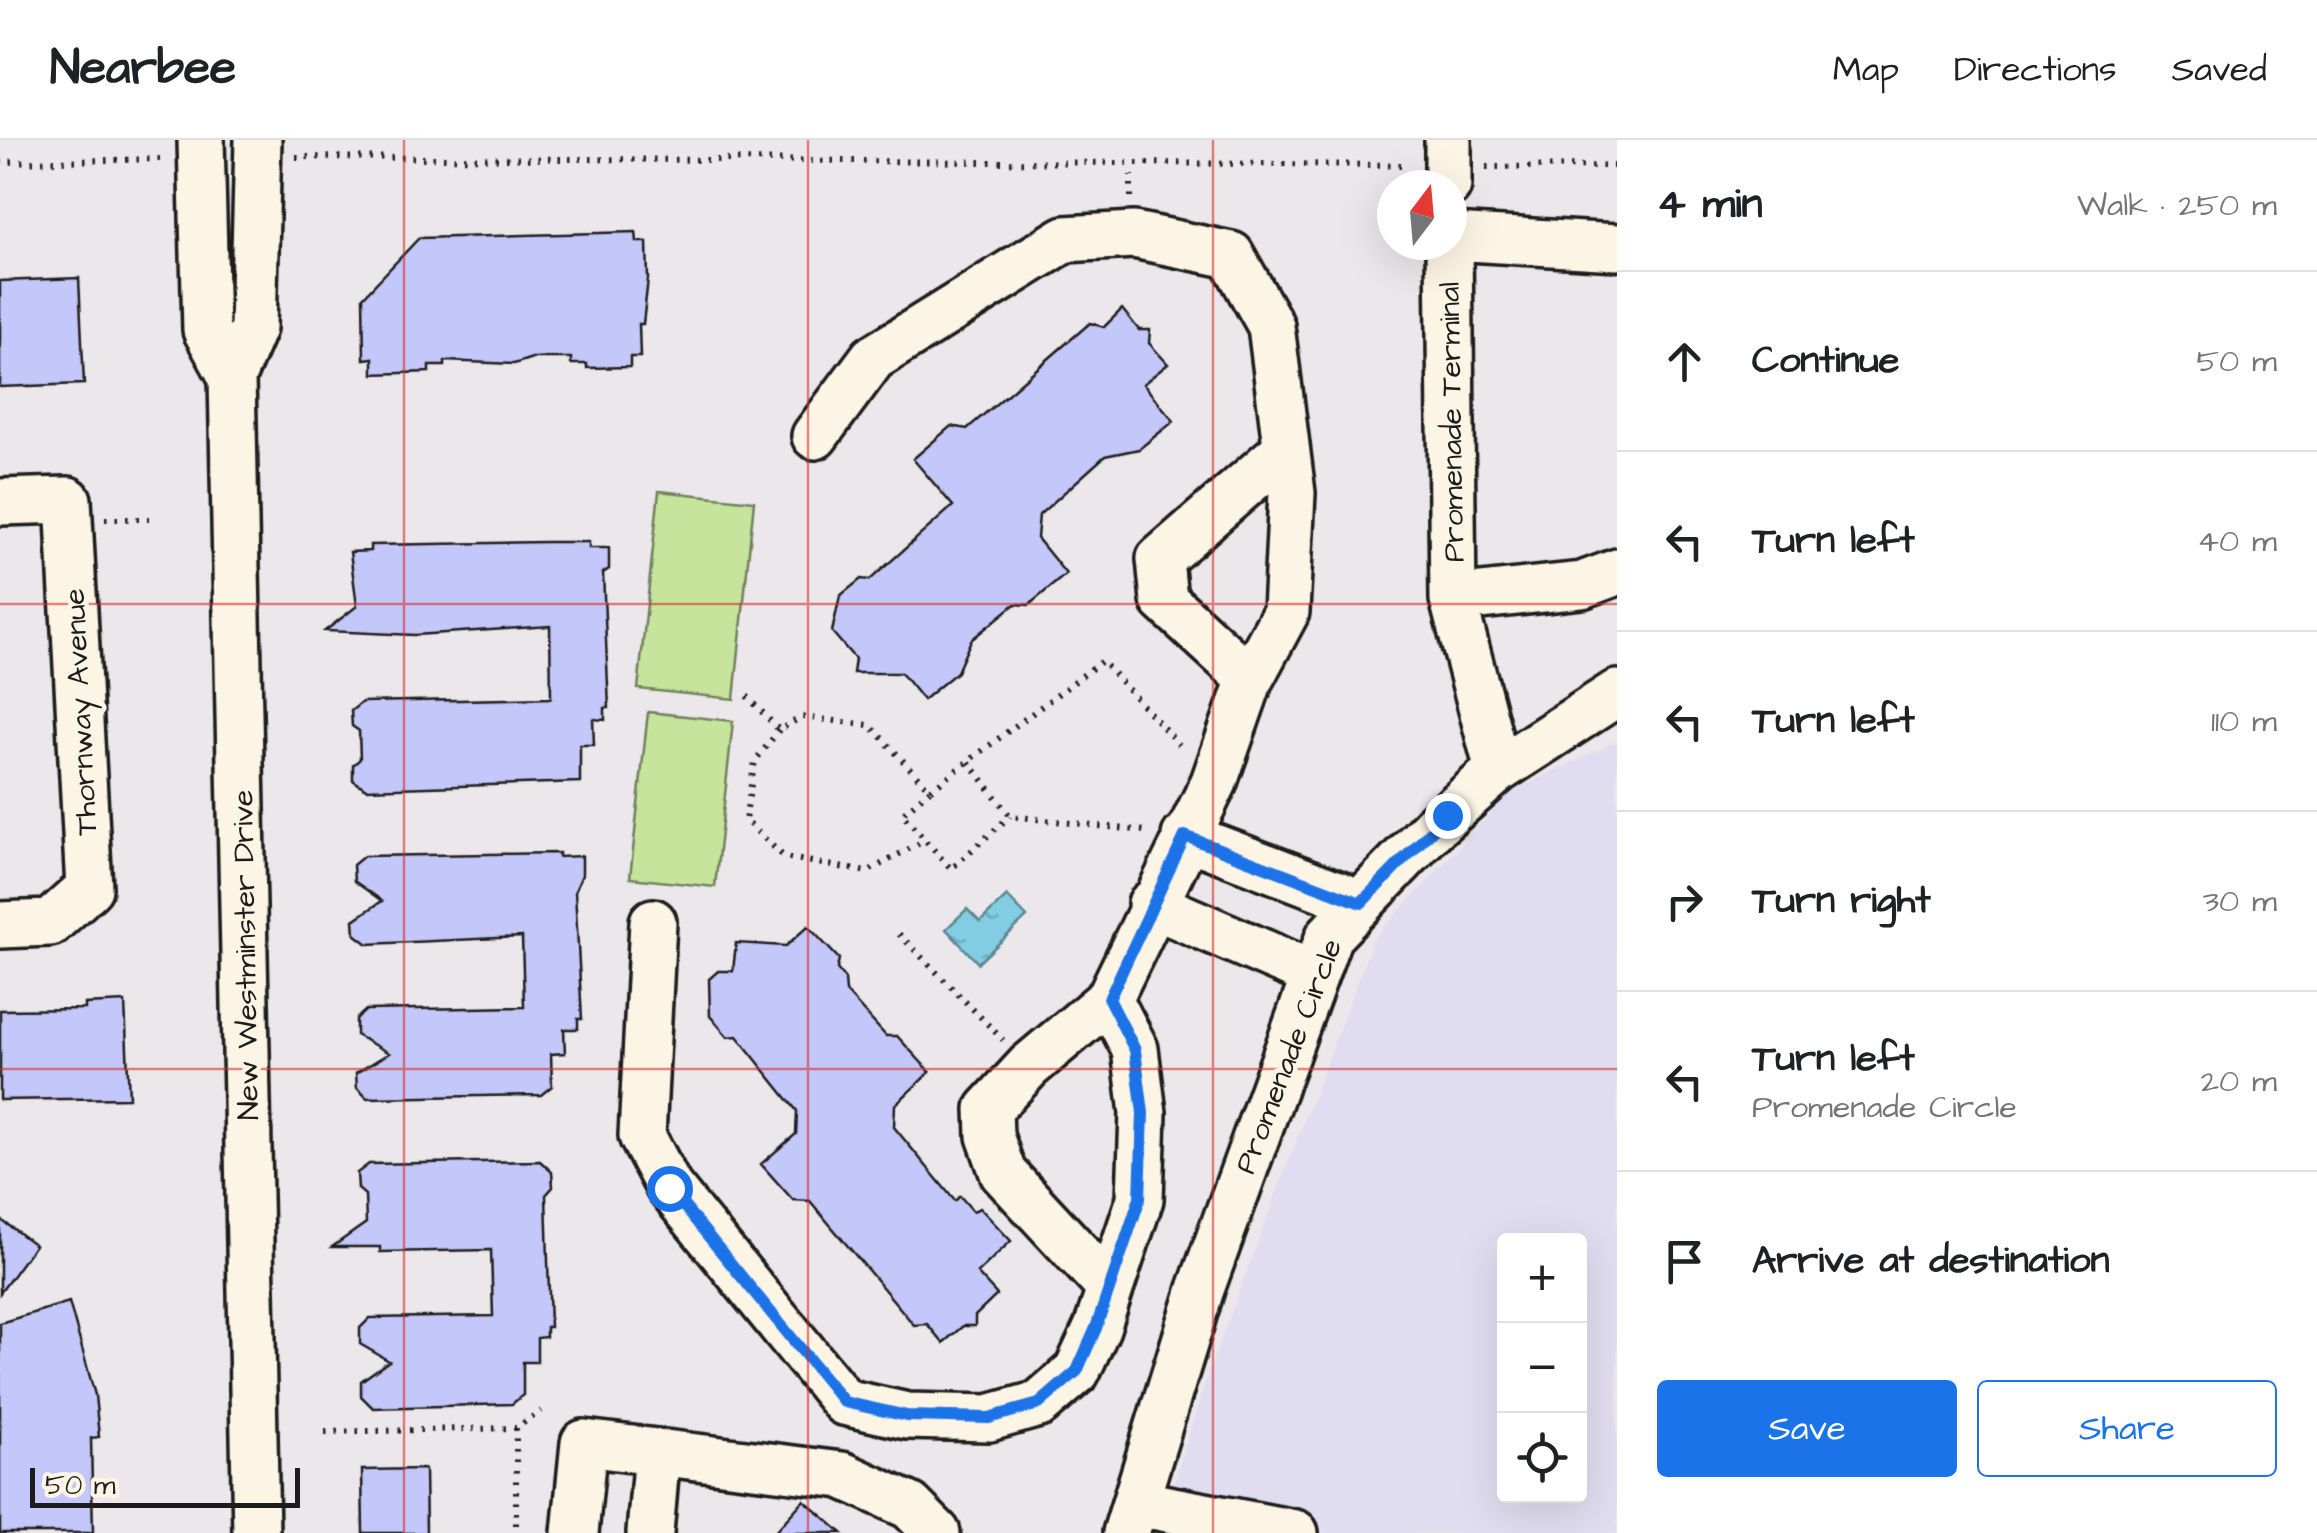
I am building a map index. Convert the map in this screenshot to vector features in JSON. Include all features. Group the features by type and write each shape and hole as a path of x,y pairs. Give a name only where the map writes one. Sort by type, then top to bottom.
{"street":[{"name":"New Westminster Drive","path":"202,140 206,330 232,376"},
{"name":"New Westminster Drive","path":"256,1533 232,376 254,328 258,140"},
{"path":"815,436 872,358 1065,239 1134,235 1231,255 1271,326 1292,494 1286,612 1250,679 1214,782 1109,999 1028,1066 990,1109 990,1136 1004,1172 1110,1288"},
{"name":"Promenade Terminal","path":"1467,238 1617,247"},
{"name":"Promenade Terminal","path":"1449,260 1454,599 1498,770"},
{"path":"1250,679 1164,600 1160,560 1286,449"},
{"name":"Thornway Avenue","path":"0,502 68,500 90,888 50,923 0,925"},
{"name":"Promenade Terminal","path":"1454,599 1582,585 1617,572"},
{"name":"Promenade Circle","path":"1131,1518 1201,1289 1328,936 1434,827 1498,770 1617,693"},
{"path":"1185,836 1361,903"},
{"path":"1152,904 1315,975"},
{"path":"653,922 642,1136 669,1188 844,1402 907,1416 989,1418 1039,1404 1077,1371 1140,1198 1143,1113 1135,1050 1109,999"},
{"path":"575,1533 584,1443 842,1475 910,1506 937,1533"},
{"path":"650,1533 657,1452"},
{"path":"1131,1518 1295,1533"}],"path":[{"path":"362,157 1617,166"},
{"path":"0,162 35,161"},
{"path":"1010,816 951,869 902,814 1102,661 1214,782"},
{"path":"748,696 779,730"},
{"path":"925,840 868,872 784,857 746,820 754,761 779,730 802,717 870,725 930,790"},
{"path":"969,762 1010,816 1185,836"},
{"path":"899,934 1028,1066"},
{"path":"325,1432 516,1428 541,1410"},
{"path":"516,1428 516,1533"}],"shaded area":[{"path":"1617,741 1617,1533 1158,1533 1208,1373 1374,938 1511,792"}],"green space":[{"path":"659,491 754,501 734,699 638,689"},
{"path":"648,712 733,721 715,887 630,878"}],"water":[{"path":"1007,896 1027,917 978,963 946,929 967,909 980,922"}],"building":[{"path":"636,232 637,242 647,242 648,279 643,324 639,324 640,357 630,357 630,367 587,368 587,364 571,364 571,358 532,358 514,364 445,361 445,366 429,366 429,372 373,374 373,358 364,359 363,297 419,238"},
{"path":"79,278 84,384 0,387 0,281"},
{"path":"1122,309 1139,330 1150,330 1149,343 1168,364 1143,384 1174,421 1139,449 1105,456 1039,515 1037,538 1066,574 1029,605 1015,604 971,640 957,672 923,700 901,673 853,673 855,659 832,632 840,596 861,579 870,580 953,506 913,459 951,426 967,429 1090,323 1104,327"},
{"path":"589,542 589,548 609,548 609,569 603,573 609,708 605,708 605,720 593,719 594,745 580,745 580,782 366,789 353,780 353,765 360,759 359,731 352,726 351,711 362,702 551,698 550,626 415,635 325,631 357,606 350,552 370,551 370,545"},
{"path":"559,853 559,857 582,856 582,875 575,891 582,1019 578,1019 578,1029 564,1029 565,1053 551,1054 552,1086 541,1095 367,1098 357,1088 356,1073 389,1053 356,1035 356,1019 366,1010 524,1007 522,937 368,944 355,934 354,920 382,901 354,881 353,865 364,856"},
{"path":"808,926 839,959 837,969 845,979 846,992 886,1036 897,1036 930,1072 895,1105 894,1127 955,1201 960,1196 973,1211 980,1208 1011,1241 977,1273 997,1295 975,1316 975,1326 963,1326 943,1343 927,1324 914,1325 810,1201 793,1200 761,1164 796,1134 797,1111 737,1036 728,1037 710,1016 709,979 718,971 733,971 736,943 786,946"},
{"path":"125,1002 129,1098 0,1100 0,1010 85,1009 85,1004"},
{"path":"540,1161 552,1172 553,1187 546,1195 550,1327 546,1327 546,1337 537,1338 537,1362 523,1362 523,1395 512,1404 373,1408 361,1396 361,1381 389,1361 360,1344 360,1328 370,1318 493,1316 491,1250 380,1252 380,1247 332,1247 366,1223 365,1195 358,1189 357,1173 369,1164"},
{"path":"0,1219 35,1245 0,1293"},
{"path":"69,1302 95,1395 99,1437 91,1438 93,1533 0,1533 0,1323"},
{"path":"425,1469 426,1533 363,1533 362,1470"},
{"path":"804,1500 842,1533 774,1533"}],"route":[{"path":"669,1188 844,1402 907,1416 989,1418 1039,1404 1077,1371 1096,1328 1140,1198 1143,1113 1135,1050 1109,999 1185,836 1361,903 1447,815"}]}
